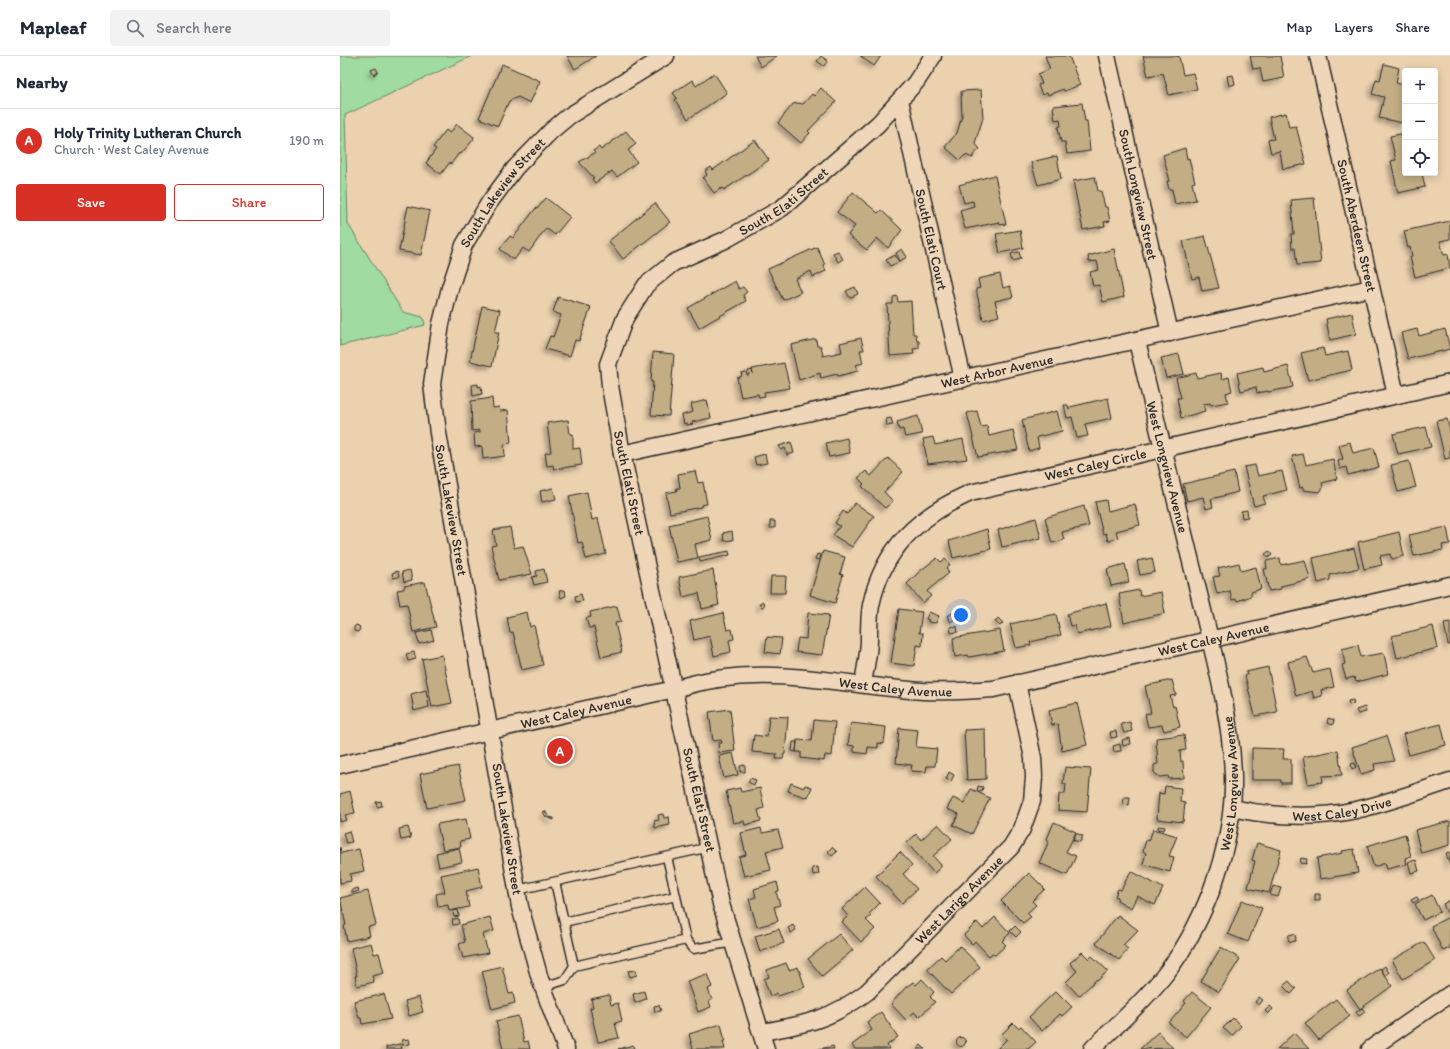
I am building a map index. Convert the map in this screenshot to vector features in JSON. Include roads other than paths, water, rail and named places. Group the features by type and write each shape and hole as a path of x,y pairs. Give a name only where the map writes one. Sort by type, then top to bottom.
{"street":[{"name":"South Lakeview Street","path":"566,1049 543,987 529,943 517,890 438,433 432,384 441,324 450,288 464,246 489,203 515,168 551,131 569,116 666,56"},
{"name":"South Elati Street","path":"766,1049 762,1032 721,904 710,847 622,454 610,386 608,364 625,318 646,285 673,263 725,240 782,208 878,124 900,100 934,56"},
{"name":"South Longview Street","path":"1107,56 1170,333"},
{"name":"South Aberdeen Street","path":"1318,56 1396,395"},
{"name":"South Elati Court","path":"900,100 963,379"},
{"name":"West Arbor Avenue","path":"622,454 1371,288"},
{"name":"West Longview Avenue","path":"1092,1049 1144,999 1181,952 1203,909 1217,875 1225,846 1232,808 1233,775 1229,731 1210,641 1137,340"},
{"name":"West Caley Circle","path":"864,684 871,606 875,591 891,556 911,530 937,509 970,493 1450,383"},
{"name":"West Caley Avenue","path":"340,765 674,689 706,680 761,674 922,691 956,692 993,689 1210,641 1450,585"},
{"name":"West Larigo Avenue","path":"762,1032 806,1024 827,1017 840,1011 862,996 1011,847 1027,816 1032,801 1034,784 1033,758 1018,683"},
{"name":"West Caley Drive","path":"1232,808 1264,814 1301,816 1324,815 1357,810 1450,781"},
{"path":"1370,1049 1450,994"}],"lane":[{"path":"517,890 710,847"},
{"path":"667,857 686,940 693,949 734,942"},
{"path":"555,882 574,966"},
{"path":"564,922 676,896"},
{"path":"543,987 565,980 574,966 686,940"}],"place":[{"name":"Holy Trinity Lutheran Church","path":"560,751"}]}
